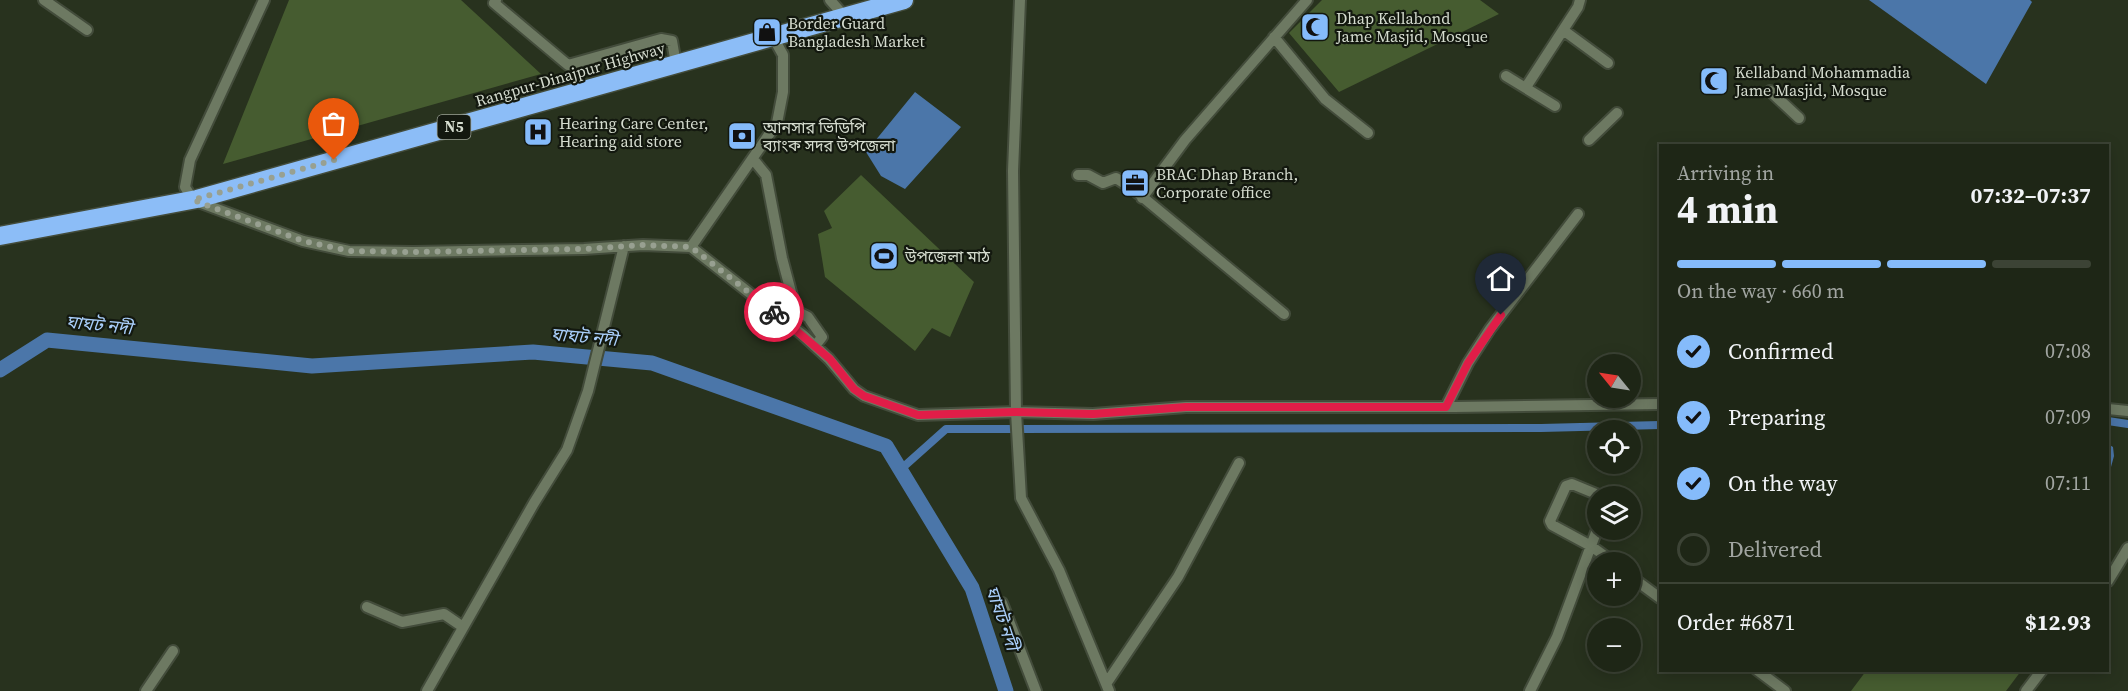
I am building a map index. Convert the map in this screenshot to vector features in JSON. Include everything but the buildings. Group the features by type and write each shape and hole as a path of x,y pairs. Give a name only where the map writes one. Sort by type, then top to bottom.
{"highway":[{"name":"Rangpur-Dinajpur Highway","path":"0,236 193,200 903,0"}],"street":[{"path":"44,0 87,30"},
{"path":"264,0 190,160 185,187 193,200 303,241 350,251 413,252 624,246 691,247 830,359 854,389 864,396 918,415 1093,414 1186,407 1659,404"},
{"path":"830,0 845,16"},
{"path":"1020,0 1013,171 1016,415 1021,498 1059,570 1108,687"},
{"path":"1142,198 1185,140 1307,0"},
{"path":"1526,87 1578,7 1580,0"},
{"path":"494,1 568,65 662,39 672,41 676,64"},
{"path":"1563,30 1608,63"},
{"path":"691,247 777,123 783,92 783,55 773,37"},
{"path":"1274,37 1325,99 1368,133"},
{"path":"1506,76 1555,106"},
{"path":"1770,91 1799,118"},
{"path":"1589,140 1617,113"},
{"path":"753,159 766,176 782,258 796,311 808,317 822,337 815,346"},
{"path":"1078,175 1088,175 1103,183 1116,178 1284,314"},
{"path":"1446,407 1468,363 1490,329 1578,214"},
{"path":"427,691 567,450 588,391 624,246"},
{"path":"2109,409 2128,411"},
{"path":"1108,687 1178,578 1239,463"},
{"path":"1587,490 1572,484 1566,486 1550,521 1552,525 1599,552"},
{"path":"1530,691 1557,637 1593,540"},
{"path":"2109,579 2128,548"},
{"path":"1641,584 1659,597"},
{"path":"1002,603 1036,691"},
{"path":"367,607 402,622 444,614 463,627"},
{"path":"146,691 173,651"},
{"path":"1760,672 1785,691"},
{"path":"2026,691 2040,672"}],"green space":[{"path":"289,0 461,0 541,74 223,164"},
{"path":"1322,0 1480,0 1499,14 1339,92 1289,33"},
{"name":"উপজেলা মাঠ","path":"861,175 974,282 950,337 932,328 915,351 825,277 818,234 832,228 824,211"},
{"path":"1865,672 2020,672 2006,691 1851,691"}],"water":[{"path":"1869,0 2030,0 2032,2 1986,84"},
{"path":"915,92 961,127 905,189 881,176 866,152"},
{"path":"2109,445 2113,447 2114,456 2109,474"}],"waterway":[{"name":"ঘাঘট নদী","path":"0,370 47,340 312,366 533,352 652,363 886,446 972,588 1006,691"},
{"path":"2109,421 2128,424"},
{"path":"900,470 946,429 1541,428 1659,425"}],"way so far":[{"path":"334,160 193,200 303,241 350,251 584,249 643,245 691,247 774,312"}],"place":[{"name":"Dhap Kellabond Jame Masjid, Mosque","path":"1315,27"},
{"name":"Border Guard Bangladesh Market","path":"767,32"},
{"name":"Kellaband Mohammadia Jame Masjid, Mosque","path":"1714,81"},
{"name":"Hearing Care Center, Hearing aid store","path":"538,132"},
{"name":"আনসার ভিডিপি ব্যাংক সদর উপজেলা","path":"742,136"},
{"name":"BRAC Dhap Branch, Corporate office","path":"1135,183"},
{"name":"উপজেলা মাঠ","path":"884,256"}],"route":[{"path":"774,312 830,359 854,389 864,396 918,415 1016,412 1093,414 1186,407 1446,407 1468,363 1501,315"}]}
